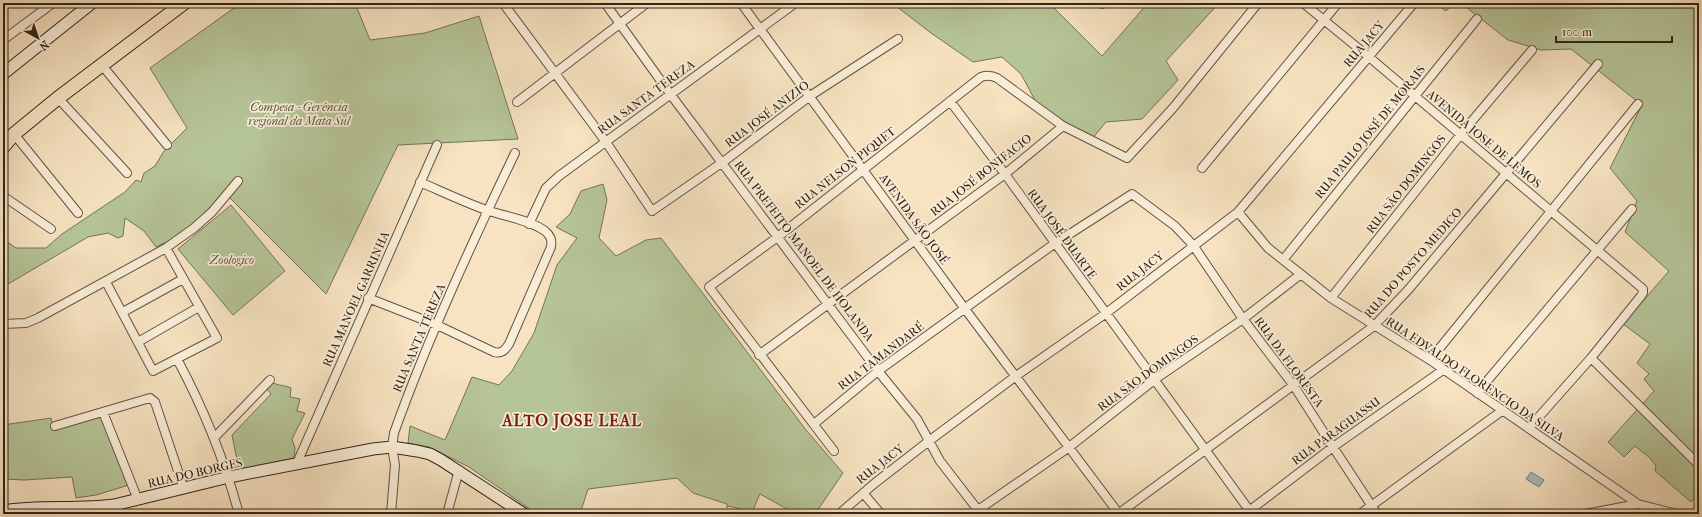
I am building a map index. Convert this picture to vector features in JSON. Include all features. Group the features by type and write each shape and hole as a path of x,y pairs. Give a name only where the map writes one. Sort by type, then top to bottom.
{"main road":[{"path":"3,147 14,134 58,98 101,64 184,3"}],"street":[{"path":"3,40 53,3"},
{"path":"3,74 92,3"},
{"path":"503,3 606,142"},
{"name":"RUA PREFEITO MANOEL DE HOLANDA","path":"605,3 671,95 779,236 878,371 917,419 940,461 980,512"},
{"path":"517,102 646,3"},
{"name":"AVENIDA SÃO JOSÉ","path":"741,3 864,169 914,241 1016,376 1068,448"},
{"path":"1063,126 1127,158 1158,125 1258,3"},
{"name":"AVENIDA JOSE DE LEMOS","path":"1303,3 1461,134 1597,251 1641,286 1643,293 1591,358"},
{"path":"1202,168 1338,3"},
{"name":"RUA JACY","path":"839,514 929,441 1016,376 1105,314 1238,212 1414,3"},
{"name":"RUA SANTA TEREZA","path":"529,224 546,188 559,176 794,4"},
{"name":"RUA PAULO JOSÉ DE MORAIS","path":"1283,260 1477,19"},
{"name":"RUA JOSÉ ANIZIO","path":"606,142 652,211 723,162 810,96 898,38"},
{"name":"RUA SÃO DOMINGOS","path":"1331,298 1461,134 1532,50"},
{"path":"101,64 167,145"},
{"name":"RUA DO POSTO MEDICO","path":"1118,514 1374,326 1408,290 1598,64"},
{"name":"RUA NELSON PIQUET","path":"759,355 709,287 779,236 981,77 991,74 1063,126"},
{"path":"58,98 127,174"},
{"name":"RUA JOSÉ DUARTE","path":"950,101 1005,174 1105,314 1206,449 1249,513"},
{"path":"1430,360 1552,212 1638,104"},
{"name":"RUA JOSÉ BONIFACIO","path":"759,355 1005,174 1063,126"},
{"path":"14,134 78,213"},
{"name":"RUA MANOEL GARRINHA","path":"297,463 368,298 437,145"},
{"name":"RUA SANTA TEREZA","path":"391,514 395,465 392,447 395,429 436,325 515,153"},
{"path":"3,324 26,323 106,282 166,248 208,216 238,181"},
{"path":"368,298 436,325 498,353 505,350 509,344 551,248 552,241 544,230 488,210 420,182"},
{"name":"RUA TAMANDARÉ","path":"814,424 878,371 1054,244 1132,194"},
{"name":"RUA DA FLORESTA","path":"1132,194 1174,226 1193,245 1243,319 1294,386 1377,514"},
{"path":"3,196 51,229"},
{"path":"1477,393 1632,209"},
{"name":"RUA EDVALDO FLORENCIO DA SILVA","path":"1238,212 1268,248 1331,298 1430,360 1638,504 1677,514"},
{"path":"106,282 153,371 217,338 166,248"},
{"name":"RUA SÃO DOMINGOS","path":"980,512 1068,448 1154,380 1243,319 1301,274"},
{"path":"123,312 183,279"},
{"path":"138,342 199,307"},
{"path":"759,355 834,451"},
{"path":"1529,428 1591,358 1699,465"},
{"path":"177,359 197,395 229,478 239,514"},
{"name":"RUA PARAGUASSU","path":"1249,513 1333,447 1443,370"},
{"path":"214,438 270,380"},
{"path":"55,426 150,398 155,402 184,489"},
{"path":"1360,514 1503,410"},
{"path":"103,412 138,500"},
{"name":"RUA DO BORGES","path":"3,511 47,507 102,506 138,500 297,463 392,447 430,454 459,470 511,510 524,514"},
{"path":"1068,448 1118,514"},
{"path":"447,514 459,470"},
{"path":"863,493 881,514"},
{"path":"1585,514 1638,504"}],"green space":[{"name":"Compesa - Gerência regional da Mata Sul","path":"241,3 355,3 370,40 425,33 479,16 518,139 398,145 326,294 229,197 225,191 201,217 177,237 156,247 144,231 125,218 123,236 118,238 108,233 88,237 3,287 3,239 16,248 46,248 62,234 125,192 136,180 141,182 144,173 155,166 164,151 187,128 150,68"},
{"path":"892,3 1049,3 1102,56 1148,3 1219,3 1166,61 1178,80 1142,119 1106,122 1092,139 1037,104 1021,74 1002,57 973,62 931,33"},
{"path":"1435,3 1699,3 1699,492 1691,502 1655,471 1656,466 1650,458 1635,446 1624,457 1608,442 1654,391 1644,379 1649,374 1637,363 1650,344 1623,324 1669,271 1625,232 1637,201 1610,168 1642,105 1571,49 1541,50 1508,40 1462,4 1457,7 1452,5 1446,11"},
{"path":"603,184 607,200 599,238 616,256 646,240 661,238 806,430 843,473 815,514 796,514 760,494 752,512 729,506 727,508 727,504 693,493 677,478 588,489 580,514 537,514 469,467 429,447 408,443 410,426 445,440 472,377 499,385 512,371 534,333 557,265 577,238 556,227 570,214 581,191"},
{"name":"Zoologico","path":"231,205 285,271 233,315 178,249"},
{"path":"273,383 291,388 290,397 300,399 297,411 305,413 292,439 295,448 294,458 239,470 232,435 271,394 267,389"},
{"path":"101,417 129,485 96,495 76,498 72,477 24,480 3,479 3,425 51,418 54,429"}],"water":[{"path":"1531,472 1544,480 1539,487 1526,479"}],"district":[{"name":"ALTO JOSE LEAL","path":"572,420"}]}
